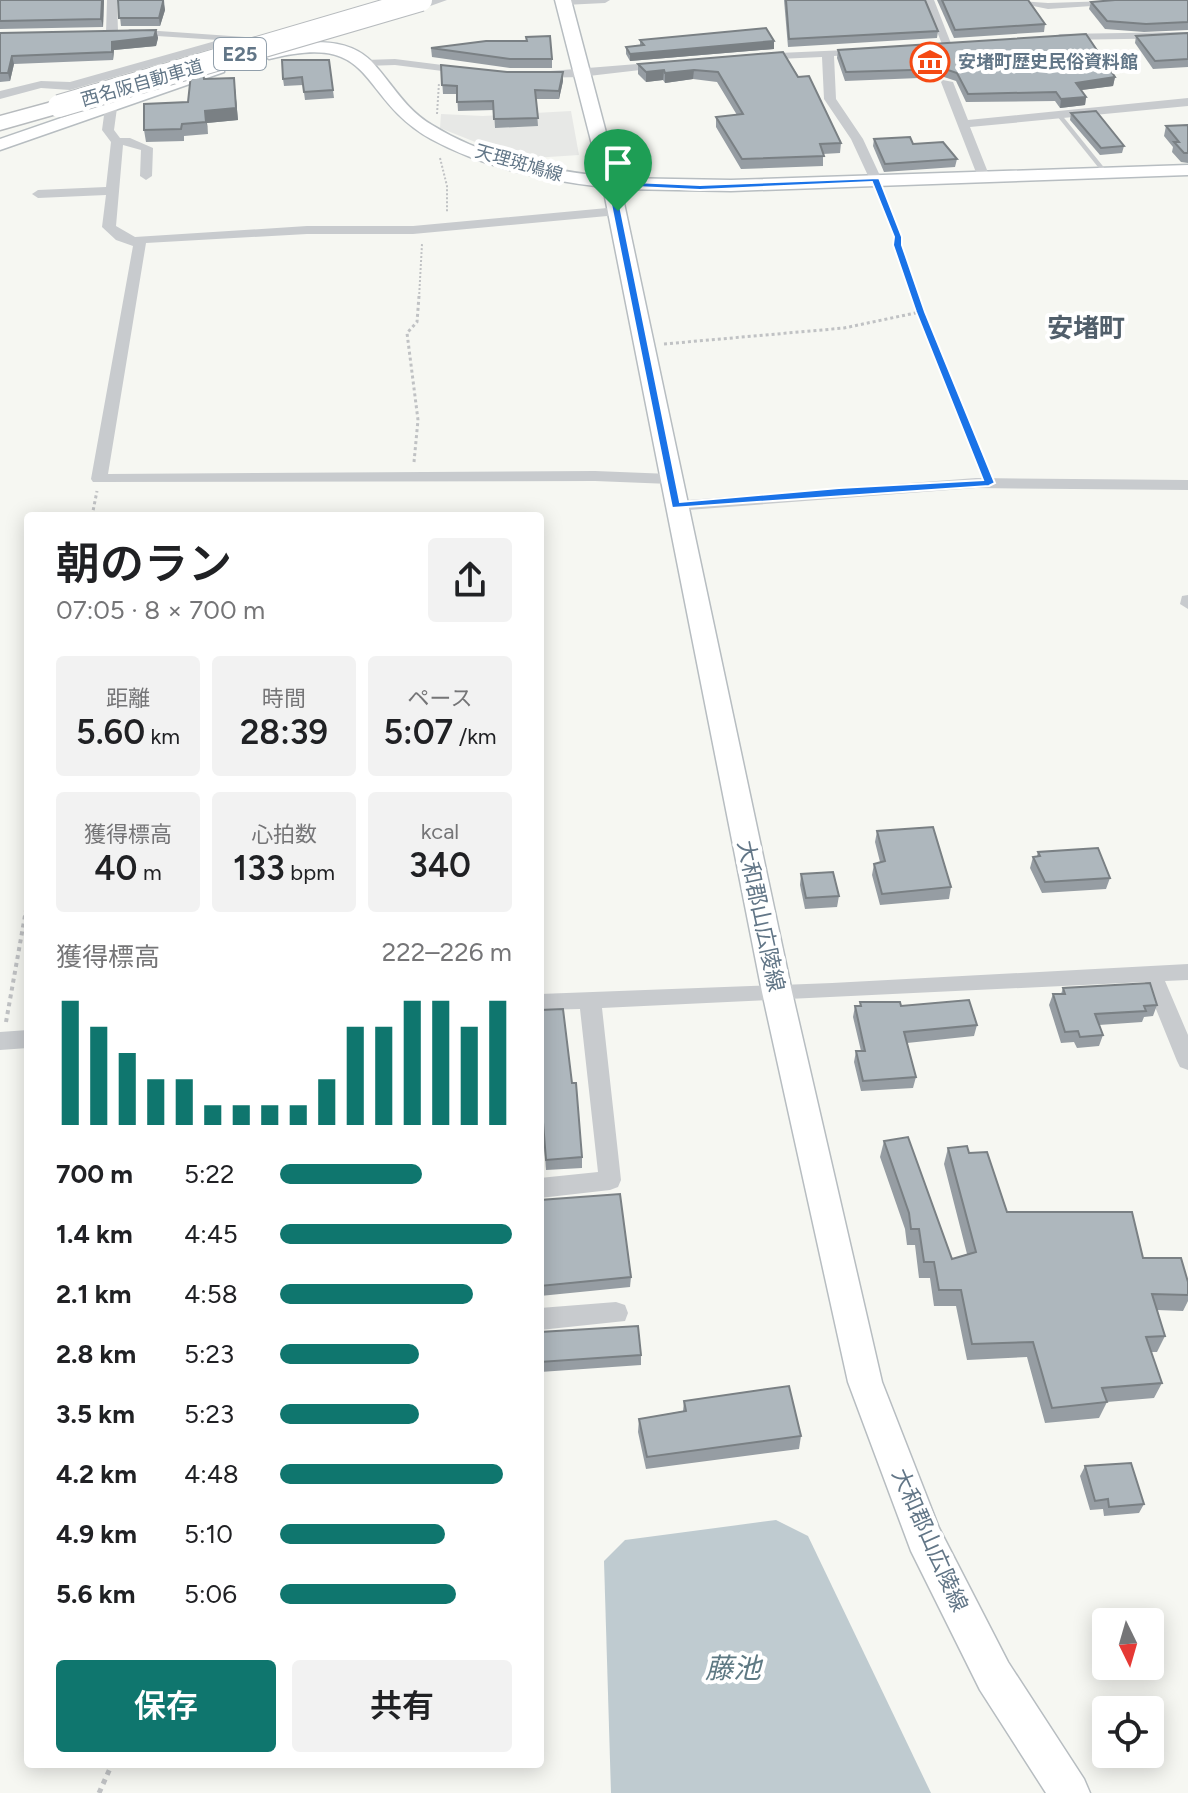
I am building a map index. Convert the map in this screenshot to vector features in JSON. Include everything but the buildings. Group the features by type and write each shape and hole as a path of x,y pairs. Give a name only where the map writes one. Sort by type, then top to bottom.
{"highway":[{"name":"西名阪自動車道","path":"4,119 385,0"},
{"name":"西名阪自動車道","path":"54,102 421,0"}],"main road":[{"name":"大和郡山広陵線","path":"563,1 615,197 777,992 832,1247 865,1382 924,1538 994,1676 1070,1793"},
{"path":"0,145 205,73 302,45 350,54 365,63"},
{"name":"天理斑鳩線","path":"365,63 396,106 451,142 615,197 700,187 1188,170"}],"street":[{"path":"112,0 112,32"},
{"path":"96,33 181,33 302,45 442,0"},
{"path":"563,1 605,0"},
{"path":"929,0 944,45 964,43"},
{"path":"1008,0 1031,5 1135,0"},
{"path":"1075,4 1090,17 1103,35"},
{"path":"1053,37 1188,35"},
{"path":"0,95 41,84 70,86 236,39"},
{"path":"748,57 883,50"},
{"path":"828,53 830,99 857,139 876,180"},
{"path":"365,63 395,62 485,73"},
{"path":"520,75 580,74 671,64"},
{"path":"113,74 108,130 117,142 109,227 114,233 140,244 99,479 412,477 673,492 839,491 989,483 1188,485"},
{"path":"947,82 983,175"},
{"path":"70,86 108,109"},
{"path":"963,124 1188,102"},
{"path":"117,142 126,141 147,148 146,176"},
{"path":"38,194 112,191"},
{"path":"134,242 282,231 421,229 615,197"},
{"path":"544,1002 1188,972"},
{"path":"1152,974 1188,1061"},
{"path":"544,1188 610,1180 590,999"},
{"path":"2,1041 24,1039"},
{"path":"544,1319 616,1313"}],"lane":[{"path":"1059,115 1104,171"}],"path":[{"path":"876,180 898,237 921,312 989,483"},
{"path":"412,477 418,420 407,333 417,322 421,229"},
{"path":"645,345 844,328 921,312"},
{"path":"93,512 99,479"},
{"path":"2,1041 24,921"},
{"path":"99,1793 110,1768"}],"shaded area":[{"path":"571,111 579,155 518,159 440,128 441,114 483,116"}],"water":[{"name":"藤池","path":"776,1520 808,1536 931,1793 611,1793 604,1561 625,1540"}],"place":[{"name":"安堵町歴史民俗資料館","path":"930,62"}],"district":[{"name":"安堵町","path":"1086,328"}],"route":[{"path":"876,180 898,237 921,312 989,483 839,491 675,506 618,211 611,184 700,187 876,180"}]}
